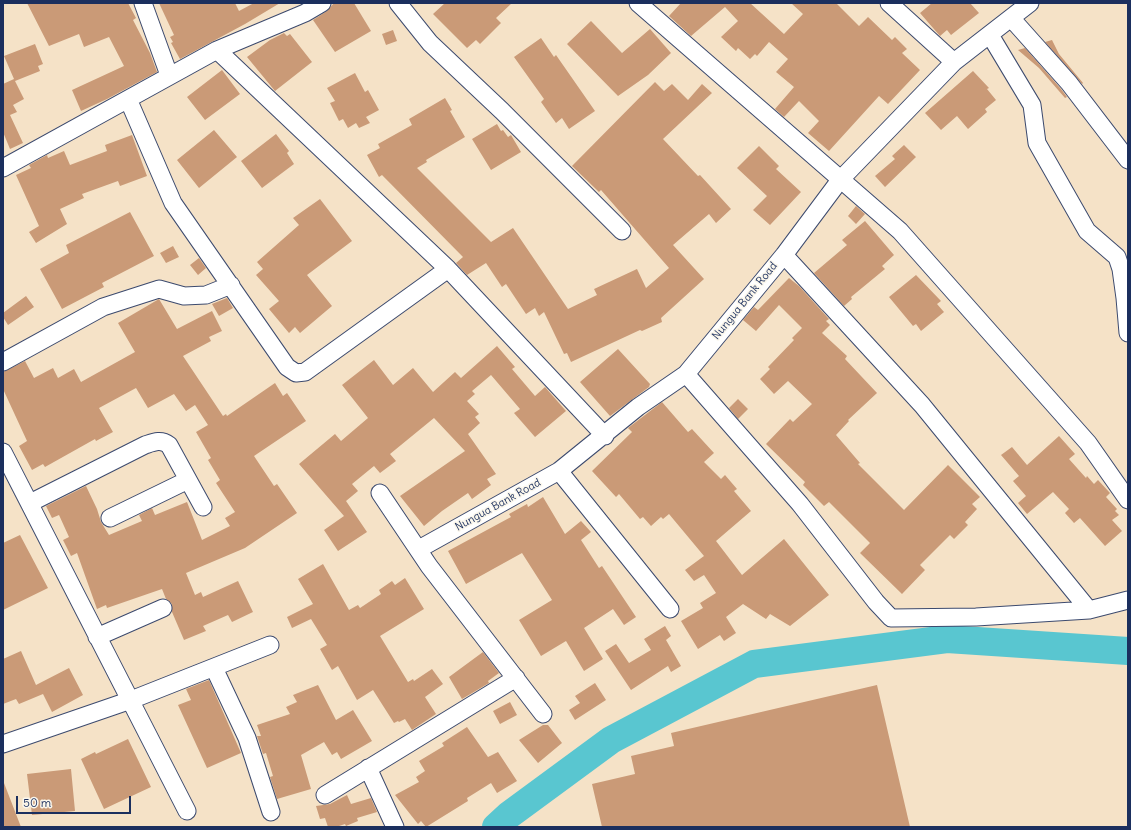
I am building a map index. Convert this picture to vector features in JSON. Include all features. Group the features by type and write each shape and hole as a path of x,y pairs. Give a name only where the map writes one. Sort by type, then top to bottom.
{"street":[{"path":"143,3 170,75"},
{"path":"3,168 217,50 305,13 322,3"},
{"path":"398,3 430,43 502,111 622,231"},
{"path":"638,3 900,231 1088,443 1128,500"},
{"path":"889,3 954,62"},
{"name":"Nungua Bank Road","path":"419,550 559,471 605,436 638,408 686,374 784,254 840,180 954,62 1030,3"},
{"path":"1012,18 1069,83 1128,160"},
{"path":"990,35 1032,105 1037,143 1087,231 1117,256 1121,269 1128,333"},
{"path":"217,50 448,269 605,436"},
{"path":"128,99 173,203 287,367 296,373 305,372 448,269"},
{"path":"784,254 922,406 1089,610"},
{"path":"3,362 103,307 159,289 184,296 206,295 231,286"},
{"path":"686,374 800,504 876,602 892,618 976,617 1089,610 1128,600"},
{"path":"30,503 146,445 157,441 164,442 169,445 203,507"},
{"path":"3,452 187,812"},
{"path":"559,471 670,609"},
{"path":"110,518 188,480"},
{"path":"380,493 429,566 543,714"},
{"path":"98,637 162,608"},
{"path":"3,744 131,700 270,645"},
{"path":"214,668 247,738 271,812"},
{"path":"325,795 516,678"},
{"path":"368,768 395,827"}],"building":[{"path":"27,3 128,3 136,18 133,20 150,53 157,72 81,111 72,90 124,66 109,37 84,47 79,34 49,46"},
{"path":"159,3 235,3 239,11 254,3 280,3 245,24 180,59 171,43 173,42 170,37 174,35"},
{"path":"334,3 354,3 371,31 335,52 313,20 327,11"},
{"path":"445,3 512,3 496,18 501,23 480,44 476,40 467,48 433,14"},
{"path":"681,3 750,3 784,34 803,14 791,3 836,3 859,26 868,17 892,40 895,37 907,49 902,53 920,70 888,104 879,96 829,151 808,133 819,121 799,101 784,117 775,109 794,87 776,72 788,59 769,42 757,56 755,54 750,59 738,48 736,51 721,37 738,21 725,7 691,36 669,16"},
{"path":"932,3 970,3 979,13 951,35 947,30 940,36 920,13"},
{"path":"591,21 622,53 650,29 671,53 648,75 618,96 567,44"},
{"path":"393,30 397,41 386,45 382,34"},
{"path":"284,33 287,36 290,34 312,62 275,91 247,57 270,40"},
{"path":"541,38 554,57 556,55 595,111 569,129 562,118 556,123 541,102 544,99 514,57"},
{"path":"1052,40 1059,54 1083,83 1082,84 1045,42"},
{"path":"35,44 43,64 38,66 40,71 15,81 24,99 13,105 17,112 10,115 23,143 10,149 3,132 3,84 14,79 4,56"},
{"path":"1025,48 1067,97 1065,98 1039,68 1018,50"},
{"path":"222,70 240,94 205,120 187,97"},
{"path":"973,71 989,88 987,89 996,100 985,109 987,112 968,129 957,116 941,130 925,113"},
{"path":"355,73 365,92 368,90 379,110 366,117 370,123 359,128 356,123 348,128 343,119 339,121 330,103 335,101 327,88"},
{"path":"655,82 664,91 672,84 688,100 702,84 712,93 663,139 698,176 700,175 731,209 716,223 709,214 673,245 704,279 661,318 662,322 642,331 640,330 571,362 567,353 564,354 544,312 539,316 535,308 526,314 506,284 502,287 486,263 467,275 456,263 463,257 382,175 379,177 367,155 380,148 378,144 412,125 409,119 445,98 452,110 450,111 465,137 426,160 427,162 417,168 491,242 513,228 568,309 597,295 594,289 637,269 646,288 669,268 601,190 599,192 572,166"},
{"path":"497,124 501,131 503,130 508,137 511,135 521,152 491,170 472,139"},
{"path":"214,130 237,157 199,188 177,160"},
{"path":"276,134 289,151 287,153 294,164 262,188 241,161"},
{"path":"132,135 147,176 120,186 118,181 82,194 84,198 60,209 67,224 36,243 29,232 39,226 16,175 31,168 29,165 47,155 48,158 64,151 70,165 107,151 105,145"},
{"path":"904,145 916,157 885,187 875,176 895,159 892,156"},
{"path":"759,146 779,166 776,169 801,192 770,225 753,210 767,196 737,168"},
{"path":"320,199 352,241 307,275 332,306 300,333 295,327 289,333 269,309 279,301 256,275 263,269 257,262 299,225 293,218"},
{"path":"856,206 865,214 856,224 848,216"},
{"path":"130,212 154,256 102,283 104,287 62,309 40,269 69,253 66,245"},
{"path":"865,221 894,255 882,266 885,269 851,297 852,299 844,306 814,273 847,245 842,240"},
{"path":"173,246 179,257 166,263 160,253"},
{"path":"199,258 206,268 198,275 190,265"},
{"path":"916,275 941,301 937,304 944,312 921,331 916,324 913,326 889,297"},
{"path":"789,278 799,286 829,319 826,321 830,325 822,333 847,356 845,359 877,393 848,420 849,421 836,435 860,463 858,464 904,510 948,465 980,497 972,504 977,509 965,522 968,525 954,539 950,535 920,565 925,570 902,594 860,553 870,543 829,502 824,506 803,485 805,482 766,444 790,419 793,422 812,404 788,381 774,394 760,379 770,369 768,367 794,340 792,338 802,328 779,305 756,331 743,320 754,307 758,310"},
{"path":"26,296 34,307 8,325 3,317 3,313"},
{"path":"227,298 233,308 219,316 212,304"},
{"path":"159,299 177,329 212,311 222,331 209,337 211,341 183,356 223,416 226,414 227,416 275,383 283,396 287,393 306,421 254,456 274,486 277,484 297,513 245,548 186,573 195,595 201,592 203,597 238,581 253,612 232,622 228,615 203,626 206,631 184,640 172,612 172,604 166,599 162,589 107,608 106,605 97,609 77,553 71,556 63,540 69,537 59,515 52,518 46,506 86,486 97,509 101,522 109,535 142,521 139,515 152,508 155,515 187,502 202,540 230,526 225,518 235,512 216,483 220,480 208,460 211,458 196,432 208,425 195,405 186,411 174,394 148,408 136,388 99,408 113,432 96,441 95,439 45,467 43,464 32,470 19,446 27,441 3,389 3,372 25,361 34,378 53,368 58,378 74,369 81,382 135,352 118,323"},
{"path":"497,346 515,367 512,369 535,396 545,387 566,411 535,437 514,413 520,409 491,375 472,391 475,394 467,401 479,414 475,417 480,423 468,434 496,474 487,479 491,485 472,499 468,493 442,511 424,526 400,496 465,451 434,418 390,454 396,461 380,473 374,466 352,484 358,491 346,501 367,532 338,551 324,530 344,516 299,464 335,434 341,441 368,418 342,385 374,360 393,385 413,368 433,392 455,372 461,378"},
{"path":"618,349 650,384 649,387 610,416 580,382"},
{"path":"738,399 748,409 738,419 729,408"},
{"path":"662,402 688,432 692,429 714,453 704,462 721,479 725,475 737,489 734,491 751,511 716,541 742,575 784,539 829,595 790,626 770,614 766,619 743,604 726,617 736,633 724,641 720,635 698,649 681,621 703,608 700,603 716,593 704,575 694,581 685,570 704,556 669,514 663,519 661,517 651,526 643,517 640,519 619,494 616,497 592,471 632,432 628,428"},
{"path":"1059,436 1075,454 1069,459 1086,478 1087,476 1094,484 1098,480 1110,493 1106,497 1117,509 1115,511 1119,515 1112,520 1122,531 1105,546 1080,518 1074,523 1065,513 1069,509 1053,492 1027,514 1018,503 1026,496 1013,481 1019,476 1001,455 1012,447 1027,465"},
{"path":"543,497 565,534 581,521 591,532 581,540 599,568 602,566 636,617 624,625 613,609 584,628 603,659 584,671 566,641 541,656 519,620 552,600 522,553 466,584 448,551 511,517 509,514 527,504 528,507"},
{"path":"20,535 48,588 3,610 3,543"},
{"path":"323,564 349,610 358,605 360,608 381,594 379,590 392,581 395,585 405,578 424,609 380,636 408,682 413,679 414,681 432,669 443,684 425,697 436,714 412,730 405,719 394,723 373,690 357,700 338,666 332,670 320,649 327,645 311,619 292,628 287,617 313,604 298,579"},
{"path":"665,626 671,636 666,640 681,666 671,672 668,666 631,690 605,651 616,644 629,663 651,650 644,639"},
{"path":"21,651 36,685 69,668 83,695 52,712 43,694 19,704 16,699 3,704 3,659"},
{"path":"483,652 499,673 488,681 489,683 462,699 449,677"},
{"path":"209,680 241,753 207,768 178,705 191,700 186,689"},
{"path":"595,683 606,700 575,720 569,710 580,703 575,696"},
{"path":"318,685 336,720 353,710 372,741 341,759 337,752 332,755 324,742 301,755 311,789 277,799 270,777 273,776 266,753 263,754 257,736 261,736 257,725 290,714 286,707 297,702 293,695"},
{"path":"877,685 910,827 602,827 592,784 635,774 631,756 674,746 671,733"},
{"path":"510,702 517,715 500,724 493,711"},
{"path":"543,725 548,725 562,743 538,763 519,740"},
{"path":"467,727 488,757 498,752 517,781 497,793 491,783 467,798 468,801 426,827 421,821 418,824 395,795 419,782 416,777 425,771 419,761 444,746 442,743"},
{"path":"128,739 151,787 104,809 81,759 95,752 96,754"},
{"path":"71,769 75,811 32,815 27,774"},
{"path":"4,783 21,827 3,827"},
{"path":"347,795 351,804 371,798 377,812 357,818 358,821 346,826 345,824 336,827 328,827 325,818 320,819 316,806 330,804"}],"waterway":[{"path":"496,827 509,815 611,740 754,664 947,639 1128,651"}]}
